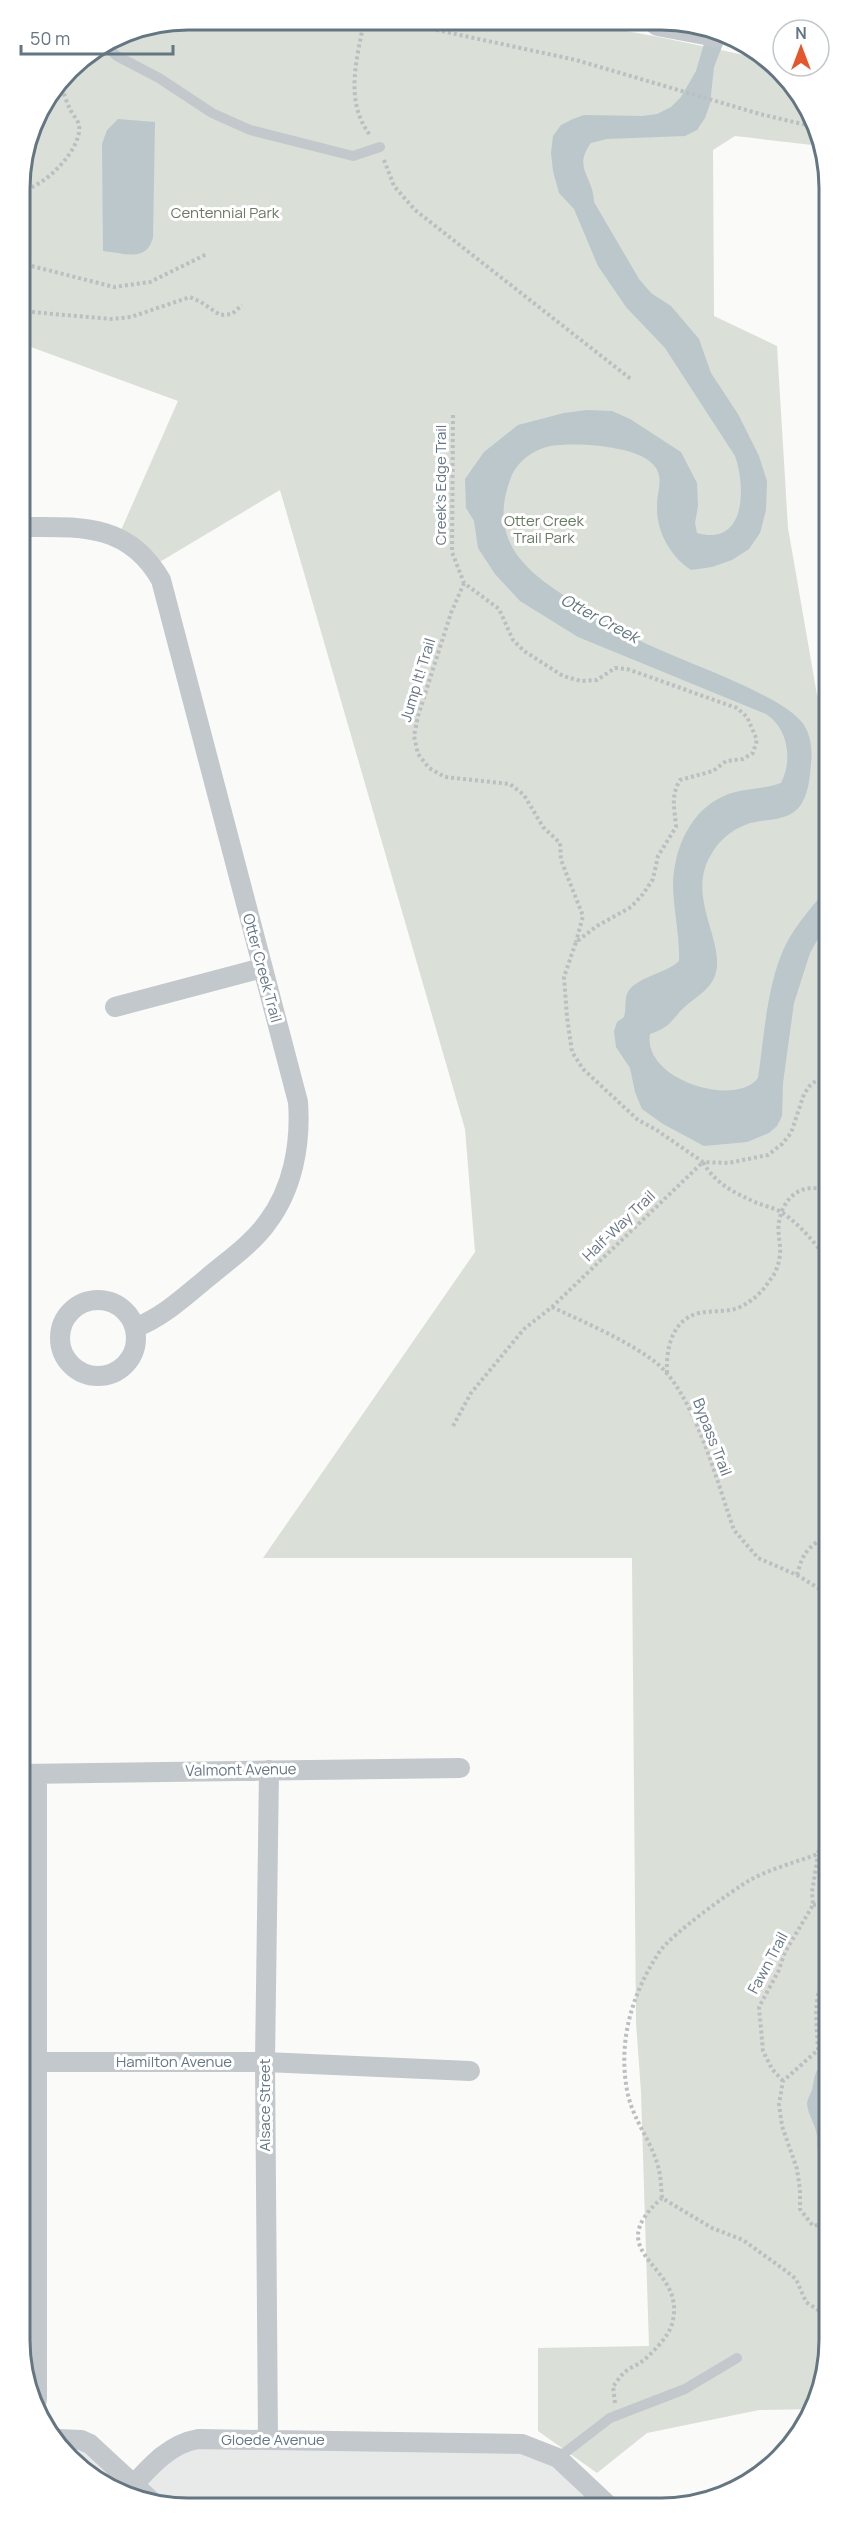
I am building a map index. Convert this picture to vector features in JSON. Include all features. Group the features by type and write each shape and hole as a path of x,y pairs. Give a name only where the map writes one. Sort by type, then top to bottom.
{"street":[{"name":"Otter Creek Trail","path":"30,528 78,527 98,530 118,537 140,552 157,573 167,598 298,1102 298,1146 291,1177 272,1215 255,1236 159,1318 135,1328"},
{"path":"116,1007 262,968"},
{"name":"Valmont Avenue","path":"30,1774 460,1767"},
{"name":"Alsace Street","path":"268,2439 265,2062 269,1770"},
{"name":"Hamilton Avenue","path":"30,2062 265,2062 470,2071"},
{"path":"30,2104 37,2386"},
{"path":"65,2439 81,2439 90,2444 130,2487"},
{"name":"Gloede Avenue","path":"131,2488 168,2450 182,2442 198,2439 522,2444 558,2458"},
{"path":"558,2458 601,2498"}],"lane":[{"path":"111,50 117,56 159,78 212,113 250,130 353,156 380,147"},
{"path":"558,2458 610,2418 685,2388 736,2358"}],"path":[{"path":"362,30 354,79 355,105 366,130 380,147 394,186 415,210 632,380"},
{"path":"431,30 576,60 760,114 806,125"},
{"path":"30,187 51,174 72,152 78,137 79,124 71,111 64,91"},
{"path":"30,266 114,287 150,282 207,254"},
{"path":"30,312 111,320 131,317 190,297 220,315 232,314 242,304"},
{"name":"Creek's Edge Trail","path":"453,415 452,552 464,583"},
{"path":"464,583 499,609 513,640 524,651 563,676 581,681 597,680 615,668 627,669 737,708 747,717 758,740 753,753 742,759 726,761 713,771 680,780 674,792 672,804 676,827 658,856 652,879 643,894 631,907 597,926 576,942 564,977 567,1017 572,1052 583,1069 638,1120 703,1162 711,1177 718,1183 781,1212 807,1233 819,1248"},
{"name":"Jump It! Trail","path":"464,583 451,613 418,716 414,736 418,754 429,768 445,777 510,784 524,795 543,827 560,843 561,860 583,916 576,942"},
{"path":"703,1162 728,1163 768,1155 791,1133 804,1094 819,1078"},
{"name":"Half-Way Trail","path":"453,1426 471,1393 524,1329 552,1307 703,1162"},
{"path":"667,1374 666,1353 672,1336 681,1323 696,1314 737,1308 754,1299 776,1273 780,1254 778,1225 781,1212 790,1196 805,1187 819,1188"},
{"name":"Bypass Trail","path":"552,1307 654,1361 667,1374 681,1391 693,1415 734,1530 758,1558 797,1575 819,1588"},
{"path":"797,1575 802,1555 819,1542"},
{"name":"Fawn Trail","path":"783,2081 772,2068 763,2051 759,2007 778,1972 785,1952 813,1905 812,1892 819,1850"},
{"path":"662,2198 658,2165 636,2121 627,2093 623,2066 624,2039 644,1980 661,1949 714,1905 751,1880 818,1854"},
{"path":"813,1905 819,1904"},
{"path":"819,1989 818,2050 783,2081 779,2104 782,2126 797,2169 801,2190 800,2210 813,2226 819,2225"},
{"path":"662,2198 712,2228 743,2240 777,2264 796,2279 806,2302 819,2310"},
{"path":"619,2416 613,2386 624,2373 642,2361 672,2327 675,2306 670,2286 648,2261 638,2243 637,2227 652,2206 662,2198"}],"shaded area":[{"path":"706,37 724,43 714,67 710,104 697,130 685,136 607,139 591,143 583,159 594,202 639,279 651,293 671,306 699,339 711,373 738,414 759,456 767,481 766,510 760,533 749,549 732,560 712,567 691,570 677,558 662,533 657,515 659,476 652,463 627,451 593,445 551,446 531,454 521,462 510,480 504,502 504,522 508,539 528,568 559,592 628,635 775,701 801,721 809,735 812,752 810,777 805,797 798,808 785,817 740,827 726,836 712,853 704,871 702,889 717,958 716,972 709,986 682,1009 668,1025 650,1034 651,1050 660,1064 675,1076 693,1085 712,1089 731,1090 747,1087 758,1078 768,1002 780,958 794,930 819,899 819,937 810,953 794,1003 783,1083 782,1116 777,1126 769,1133 747,1142 704,1146 663,1124 642,1109 635,1092 630,1068 616,1047 614,1031 617,1022 624,1017 628,991 640,981 679,961 673,883 677,857 686,832 694,820 712,802 738,792 781,783 787,764 784,736 779,727 766,714 578,637 520,601 495,574 478,548 474,521 466,508 465,479 484,452 518,425 564,413 587,410 612,411 630,419 681,452 697,483 698,506 695,523 697,533 713,535 725,531 733,523 741,498 739,469 735,456 665,348 626,307 598,266 574,209 559,193 551,153 553,136 561,125 584,115 657,114 671,107 681,97 696,71"},
{"path":"118,119 155,122 153,237 146,250 134,254 103,251 102,144 107,130"},
{"path":"819,2068 819,2155 816,2132 807,2104"},
{"path":"268,2439 522,2444 558,2458 596,2498 177,2498 137,2490 118,2482 92,2465 76,2452 66,2440 85,2442 134,2484 168,2450"}],"green space":[{"name":"Otter Creek Trail Park","path":"188,30 621,30 746,55 771,74 771,78 775,78 798,109 813,145 735,136 713,150 714,316 777,346 788,528 817,695 819,695 819,2351 814,2381 803,2409 759,2410 647,2433 597,2473 538,2431 538,2348 649,2346 641,2092 636,2022 632,1558 263,1558 475,1252 465,1129 280,490 153,566 118,537 178,401 30,347 30,177 35,147 46,118 63,92 76,76 109,51 147,35"},
{"path":"30,2062 36,2062 36,2383 30,2351"}],"park label":[{"name":"Centennial Park","path":"225,213"}],"water label":[{"name":"Otter Creek","path":"600,618"}]}
